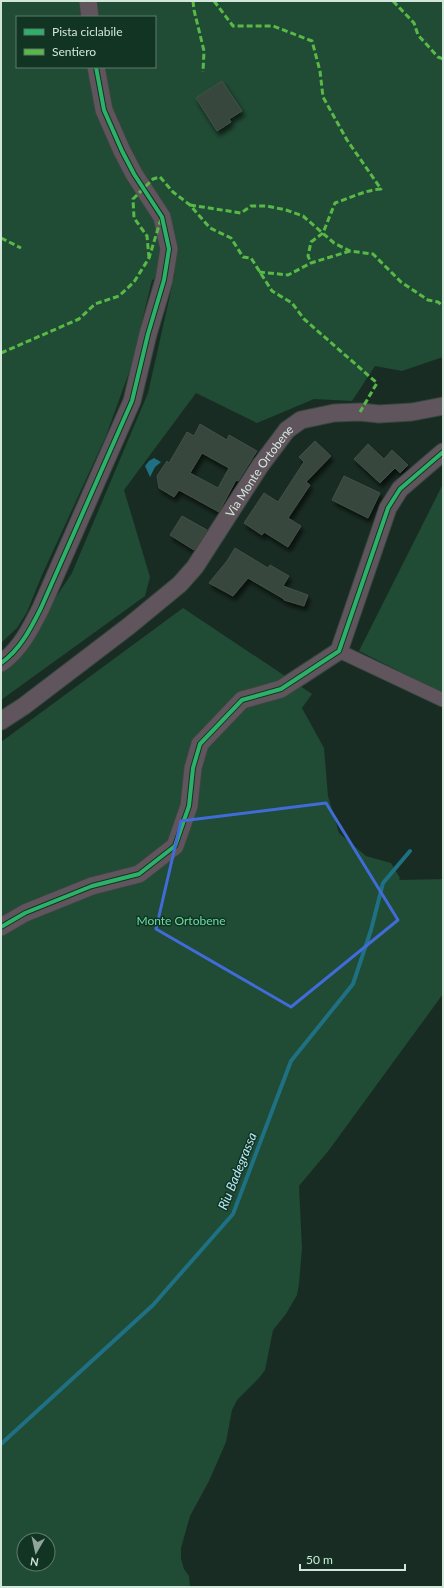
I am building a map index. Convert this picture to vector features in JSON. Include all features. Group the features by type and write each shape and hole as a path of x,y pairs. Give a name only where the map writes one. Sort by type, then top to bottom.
{"street":[{"path":"88,1 90,16"},
{"path":"1,663 17,648 31,628 132,402 148,334 164,280 169,249 162,217 131,168 104,110 96,68"},
{"name":"Via Monte Ortobene","path":"1,721 24,706 129,626 180,584 196,567 278,440 301,420 313,416 334,413 360,412 379,414 412,412 443,406"},
{"path":"1,926 25,913 92,886 139,874 175,846 189,806 192,768 200,744 242,700 281,690 339,651 388,508 400,489 443,452"},
{"path":"339,651 443,700"}],"highlighted area":[{"path":"326,803 398,920 291,1007 156,929 181,821"}],"green space":[{"path":"1,1 443,1 443,357 402,371 375,366 352,401 314,399 257,423 196,393 124,490 150,577 145,596 1,700 1,671 10,666 72,573 148,393 175,273 152,280 131,367 106,436 42,575 27,612 17,628 1,643"},
{"path":"443,484 443,693 359,651"},
{"name":"Monte Ortobene","path":"183,608 312,694 302,708 324,748 328,796 339,833 366,856 391,863 400,878 399,880 443,879 443,994 329,1150 299,1186 302,1248 297,1295 286,1314 273,1330 265,1370 237,1400 232,1410 226,1442 209,1481 190,1516 181,1548 181,1559 184,1569 189,1576 190,1587 1,1587 1,742"}],"water":[{"path":"154,458 161,462 155,467 150,477 145,466"}],"building":[{"path":"222,81 242,111 229,119 231,122 217,131 196,98"},
{"path":"200,424 227,440 229,435 257,451 238,481 236,480 219,512 179,490 174,497 159,488 157,476 167,461 169,463 187,432 194,436","holes":["202,453 229,468 218,488 190,473"]},
{"path":"315,441 331,456 306,482 310,485 288,518 301,526 288,547 264,532 262,535 244,523 264,493 278,502 304,462 299,457"},
{"path":"368,444 384,459 392,450 408,465 400,473 395,468 380,483 354,459"},
{"path":"344,476 380,493 368,518 332,500"},
{"path":"182,516 207,530 194,550 170,535"},
{"path":"235,548 268,568 270,565 289,576 283,586 308,595 304,606 284,600 248,578 233,596 209,583 227,561"}],"waterway":[{"name":"Riu Badegrassa","path":"1,1444 153,1305 233,1214 291,1061 353,984 371,930 383,883 410,851"}],"marked path":[{"path":"193,1 204,51 203,72"},
{"path":"214,1 233,26 273,26 312,41 320,71 323,97 347,140 381,189 363,193 335,203 323,233 311,242 308,256 311,263"},
{"path":"393,1 414,23 418,35 438,57 443,59"},
{"path":"149,258 147,236 134,218 133,199 153,179 160,177 173,192 190,205 210,228 231,238 243,257 251,258 272,291 292,303 304,319 377,383 360,412"},
{"path":"190,205 241,213 251,206 267,206 286,210 303,216 334,243 350,251 373,254 401,282 428,300 438,302 443,306"},
{"path":"1,353 79,319 95,304 119,296 134,282 149,258 161,219"},
{"path":"1,238 21,248"},
{"path":"259,272 288,275 311,263 350,251"}],"cycle path":[{"path":"1,663 14,652 29,631 41,608 132,401 148,334 164,280 169,249 162,217 134,174 104,110 96,68"},
{"path":"1,927 25,913 92,886 139,874 175,846 189,806 193,768 200,744 242,700 281,689 339,651 388,508 400,489 443,452"}]}
